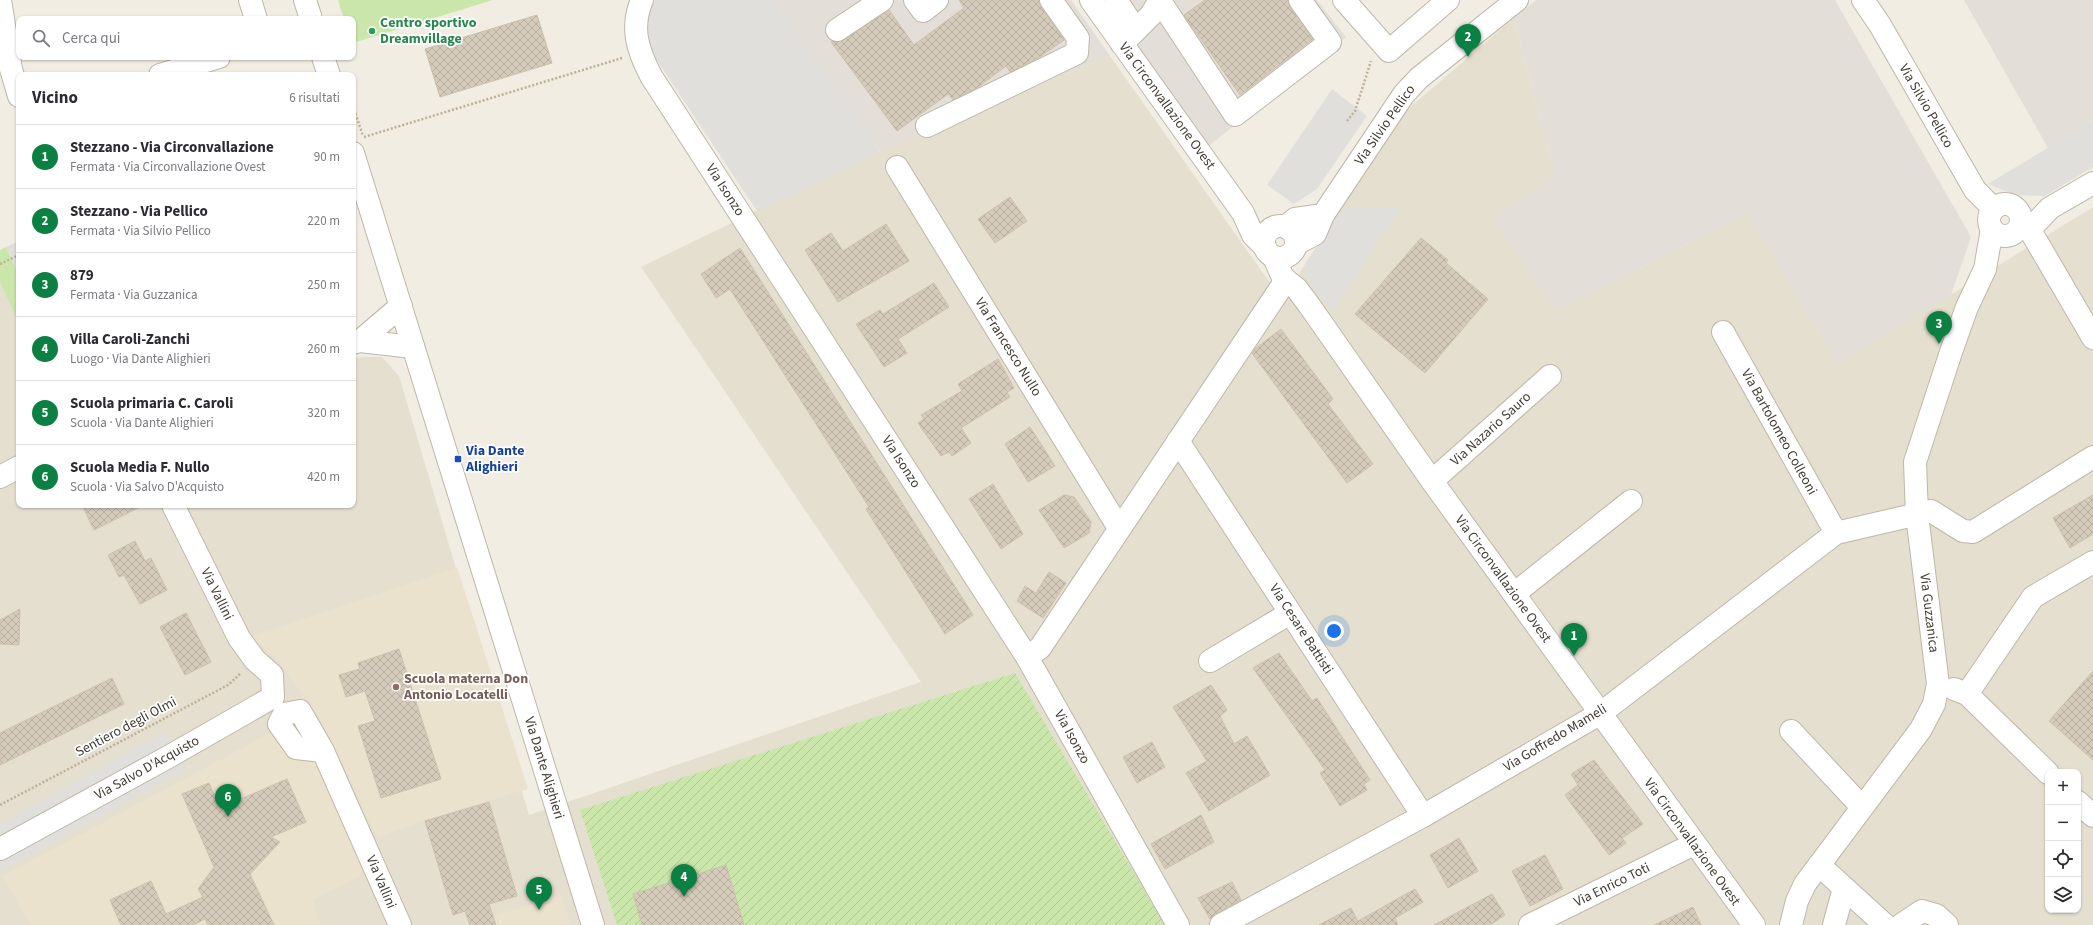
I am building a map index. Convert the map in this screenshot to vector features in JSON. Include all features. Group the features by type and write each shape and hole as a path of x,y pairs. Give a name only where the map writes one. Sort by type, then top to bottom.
{"street":[{"path":"0,0 16,85"},
{"path":"250,0 255,16"},
{"path":"305,0 310,16"},
{"name":"Via Isonzo","path":"642,0 638,10 636,29 639,53 660,90 1027,657 1178,925"},
{"path":"837,30 882,0"},
{"path":"915,0 923,11 937,0"},
{"path":"927,126 1077,53 1078,38 1051,0"},
{"name":"Via Circonvallazione Ovest","path":"1091,0 1129,37 1243,212 1253,235 1282,242 1291,285 1754,925"},
{"path":"1116,0 1129,37 1151,15 1160,0 1235,115 1330,42 1300,0"},
{"path":"1344,0 1389,51 1448,0"},
{"name":"Via Silvio Pellico","path":"1282,242 1295,219 1323,215 1404,94 1419,78 1517,0"},
{"name":"Via Silvio Pellico","path":"1863,0 1880,25 1975,190 2009,222 2093,338"},
{"path":"170,72 210,60"},
{"path":"324,60 328,72"},
{"name":"Via Dante Alighieri","path":"356,146 413,347 593,925"},
{"name":"Via Francesco Nullo","path":"897,167 1119,528"},
{"path":"2009,222 2035,224 2050,208 2093,183"},
{"name":"Via Guzzanica","path":"1792,925 1797,901 1805,884 1921,729 1934,704 1938,684 1917,515 1915,462 1967,307 2009,222"},
{"path":"1027,657 1040,648 1178,441 1291,285"},
{"path":"356,342 401,306"},
{"name":"Via Bartolomeo Colleoni","path":"1723,332 1836,533"},
{"path":"356,342 413,347"},
{"name":"Via Nazario Sauro","path":"1432,481 1550,376"},
{"name":"Via Cesare Battisti","path":"1178,441 1423,816"},
{"name":"Via Goffredo Mameli","path":"1221,925 1423,816 1601,713 1836,533 1931,511 1963,531 1973,532 2093,456"},
{"path":"1514,594 1631,502"},
{"name":"Via Vallini","path":"174,508 239,638 255,660 272,675"},
{"path":"1967,694 2033,598 2093,562"},
{"path":"1210,660 1290,613"},
{"name":"Via Salvo D'Acquisto","path":"0,849 170,756 273,697 272,675"},
{"path":"1938,684 1967,694 2045,770"},
{"name":"Via Vallini","path":"300,712 323,751 400,925"},
{"path":"1791,731 1862,807"},
{"path":"2081,805 2093,816"},
{"name":"Via Enrico Toti","path":"1530,925 1694,844"},
{"path":"1819,865 1885,925"},
{"path":"1834,925 1844,888"},
{"path":"1901,925 1922,911 1936,915 1947,925"}],"path":[{"path":"1347,121 1354,111 1373,55 1383,45"},
{"path":"356,146 639,53"},
{"path":"0,264 16,256"},
{"name":"Sentiero degli Olmi","path":"0,805 228,685 255,660"}],"shaded area":[{"path":"655,0 770,0 880,151 757,211 648,47 645,24"},
{"path":"770,0 1071,0 1110,56 880,151"},
{"path":"1101,0 1317,0 1346,37 1206,148"},
{"path":"1536,0 1835,0 1971,237 1951,295 1837,365 1748,212 1557,312 1493,219 1555,174 1514,18"},
{"path":"1964,0 2093,0 2093,120 2048,148"},
{"path":"1514,18 1555,174 1557,312 1748,212 1837,365 2093,207 2093,925 0,925 0,283 16,318 16,508 356,508 356,358 382,357 399,376 529,815 921,682 641,267 880,151 1110,56 1282,300 1401,115"},
{"path":"1332,89 1367,116 1317,189 1294,204 1267,185"},
{"path":"2093,120 2093,167 2045,196 2015,195 1988,184"},
{"path":"1344,207 1400,208 1332,312 1306,278 1306,264"},
{"path":"16,242 16,269 6,247"},
{"name":"Scuola materna Don Antonio Locatelli","path":"457,567 528,789 424,820 378,838 320,718 275,656 251,637"},
{"path":"274,731 287,757 315,760 365,873 313,900 320,925 30,925 3,876"},
{"path":"165,732 171,744 0,839 0,824"},
{"path":"179,758 185,769 0,872 0,857"},
{"path":"561,895 571,925 464,925"}],"green space":[{"name":"Centro sportivo Dreamvillage","path":"338,0 493,0 356,42 356,16 343,16"},
{"path":"6,247 16,269 16,318 0,283 0,250"},
{"path":"1015,673 1165,925 617,925 580,810"}],"building":[{"path":"959,0 1039,0 1041,7 1064,40 1041,56 1010,72 1006,66 977,88 953,100 948,94 897,131 831,42 844,40 889,10 914,45 964,8"},
{"path":"1205,0 1288,0 1290,7 1313,39 1240,95 1184,15"},
{"path":"537,15 552,63 440,97 425,49"},
{"path":"1010,197 1027,221 995,243 978,219"},
{"path":"886,224 909,261 838,302 805,250 831,233 843,251"},
{"path":"1421,238 1448,260 1446,263 1488,299 1425,373 1355,314"},
{"path":"740,248 973,615 945,634 866,509 869,507 730,289 716,298 701,274"},
{"path":"934,283 949,307 898,339 907,353 884,367 856,324 880,310 883,314"},
{"path":"1281,329 1333,399 1328,404 1373,464 1347,483 1252,353 1256,348"},
{"path":"998,359 1014,388 1007,392 1010,397 961,428 971,443 952,456 949,452 941,456 918,423 924,419 921,415 962,391 958,384"},
{"path":"1030,427 1055,466 1028,482 1005,444"},
{"path":"993,484 1023,534 1001,549 969,499"},
{"path":"1064,495 1074,497 1091,522 1089,533 1064,548 1039,510"},
{"path":"2093,495 2093,534 2070,548 2053,518"},
{"path":"83,508 138,508 94,530"},
{"path":"135,541 145,561 151,558 167,590 140,604 124,575 119,577 108,555"},
{"path":"1049,572 1066,583 1043,618 1017,601 1025,586 1036,593"},
{"path":"20,609 19,645 0,644 0,620"},
{"path":"186,613 211,662 185,675 160,627"},
{"path":"399,649 441,779 381,798 358,726 375,721 365,691 346,697 339,675 360,669 358,663"},
{"path":"1279,653 1312,701 1317,698 1370,780 1364,784 1367,790 1340,806 1320,773 1325,770 1253,668"},
{"path":"2093,671 2093,760 2049,721"},
{"path":"112,678 124,704 0,765 0,733"},
{"path":"1211,685 1227,710 1220,716 1234,744 1247,736 1270,775 1209,811 1186,773 1207,761 1173,707"},
{"path":"1152,742 1165,767 1137,783 1123,757"},
{"path":"1594,760 1643,824 1622,838 1626,843 1609,855 1565,795 1578,785 1571,774"},
{"path":"287,779 306,822 271,837 280,842 250,874 274,925 208,925 205,919 193,925 121,925 110,900 151,881 166,914 203,897 198,889 214,867 182,794 209,783 220,808"},
{"path":"489,802 517,896 489,904 496,925 470,925 465,911 453,915 425,821"},
{"path":"1201,815 1214,842 1165,869 1151,844"},
{"path":"1459,838 1478,871 1448,888 1430,855"},
{"path":"1545,855 1563,889 1530,906 1512,871"},
{"path":"726,865 744,925 642,925 633,894"},
{"path":"1232,882 1241,900 1215,914 1210,919 1198,898"},
{"path":"1415,889 1423,902 1395,918 1398,925 1319,925 1351,908 1358,921"},
{"path":"1492,894 1505,915 1490,925 1434,925"},
{"path":"1693,907 1701,925 1654,925"}],"place":[{"name":"Centro sportivo Dreamvillage","path":"372,31"},
{"name":"Stezzano - Via Pellico","path":"1468,57"},
{"name":"879","path":"1939,344"},
{"name":"Via Dante Alighieri","path":"458,459"},
{"name":"Stezzano - Via Circonvallazione","path":"1574,656"},
{"name":"Scuola materna Don Antonio Locatelli","path":"396,687"},
{"name":"Scuola Media F. Nullo","path":"228,817"},
{"name":"Villa Caroli-Zanchi","path":"684,897"},
{"name":"Scuola primaria C. Caroli","path":"539,910"}]}
